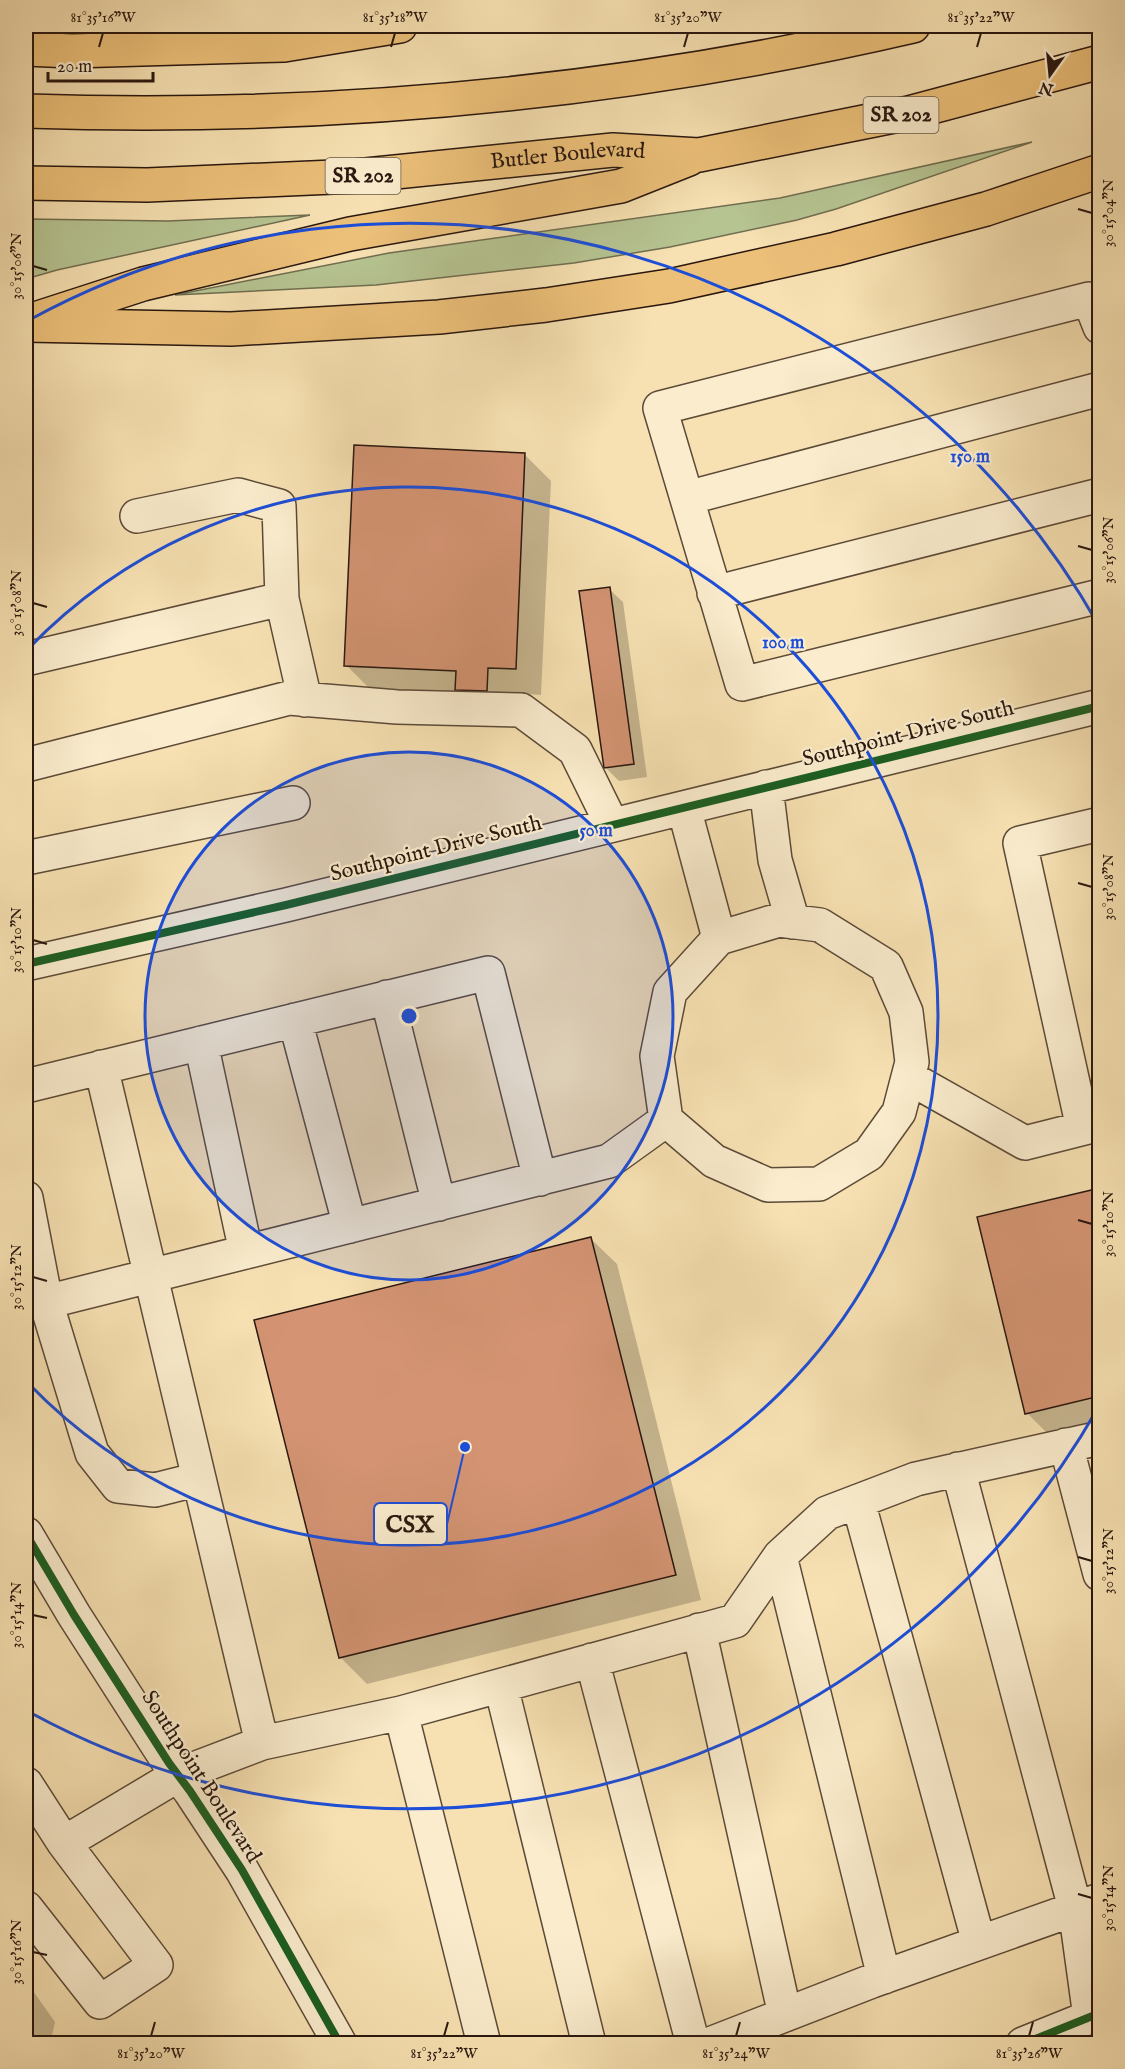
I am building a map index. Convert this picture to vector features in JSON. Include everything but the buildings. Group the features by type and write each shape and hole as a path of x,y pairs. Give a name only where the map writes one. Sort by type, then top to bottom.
{"highway":[{"path":"26,49 72,51 284,45 400,26"},
{"path":"26,111 116,114 279,110 457,99 640,78 818,48 913,26"},
{"name":"Butler Boulevard","path":"26,183 147,185 356,176 613,150 699,155 909,113 1100,62"},
{"path":"26,324 143,284 350,234 621,186 699,155"},
{"path":"26,324 231,329 439,317 546,305 669,286 848,246 986,208 1100,171"}],"street":[{"path":"1100,327 1089,299 660,408 741,684 1100,596"},
{"path":"687,498 1100,389"},
{"path":"136,516 238,495 279,506 282,599 305,700"},
{"path":"714,593 1100,495"},
{"path":"26,659 282,599"},
{"path":"26,765 290,699 397,707 521,710 575,750 612,825"},
{"name":"Southpoint Drive South","path":"26,964 286,904 1100,706"},
{"path":"766,787 775,860 793,922"},
{"path":"26,858 293,803"},
{"path":"684,808 719,938"},
{"path":"908,1077 1025,1143 1091,1126 1020,843 1100,824"},
{"path":"779,920 793,922 820,925 886,966 906,1012 912,1062 899,1112 870,1154 819,1184 768,1185 714,1161 666,1120 657,1056 670,992 719,938 779,920"},
{"path":"26,1086 488,972 540,1179"},
{"path":"387,997 440,1204"},
{"path":"295,1020 350,1226"},
{"path":"201,1043 246,1252"},
{"path":"100,1067 262,1743"},
{"path":"46,1302 609,1161 666,1120"},
{"path":"26,1198 46,1302 92,1453 118,1486 155,1490 199,1479"},
{"path":"64,1843 178,1776 262,1743 401,1713 735,1620 780,1556 827,1513 916,1479 1100,1438"},
{"path":"1066,1445 1100,1574"},
{"path":"958,1469 1087,1904 1095,2015 1027,2043"},
{"path":"858,1501 979,1943"},
{"name":"Southpoint Boulevard","path":"26,1534 74,1615 178,1776 242,1869 340,2043"},
{"path":"780,1556 884,1977"},
{"path":"699,1630 785,2015"},
{"path":"592,1660 693,2043"},
{"path":"501,1686 589,2043"},
{"path":"401,1713 484,2043"},
{"path":"26,1784 64,1843 156,1965 100,2002 26,1908"},
{"path":"710,2043 1087,1904"}],"green space":[{"path":"1032,142 836,209 797,220 670,247 574,263 376,285 175,295 389,253 780,198"},
{"path":"310,215 57,270 26,279 26,219 168,221"}],"cycle path":[{"path":"26,964 286,905 1100,706"},
{"path":"26,1534 74,1615 169,1763 242,1870 340,2044"},
{"path":"1023,2044 1100,2013"}],"place":[{"name":"CSX","path":"465,1447"}]}
